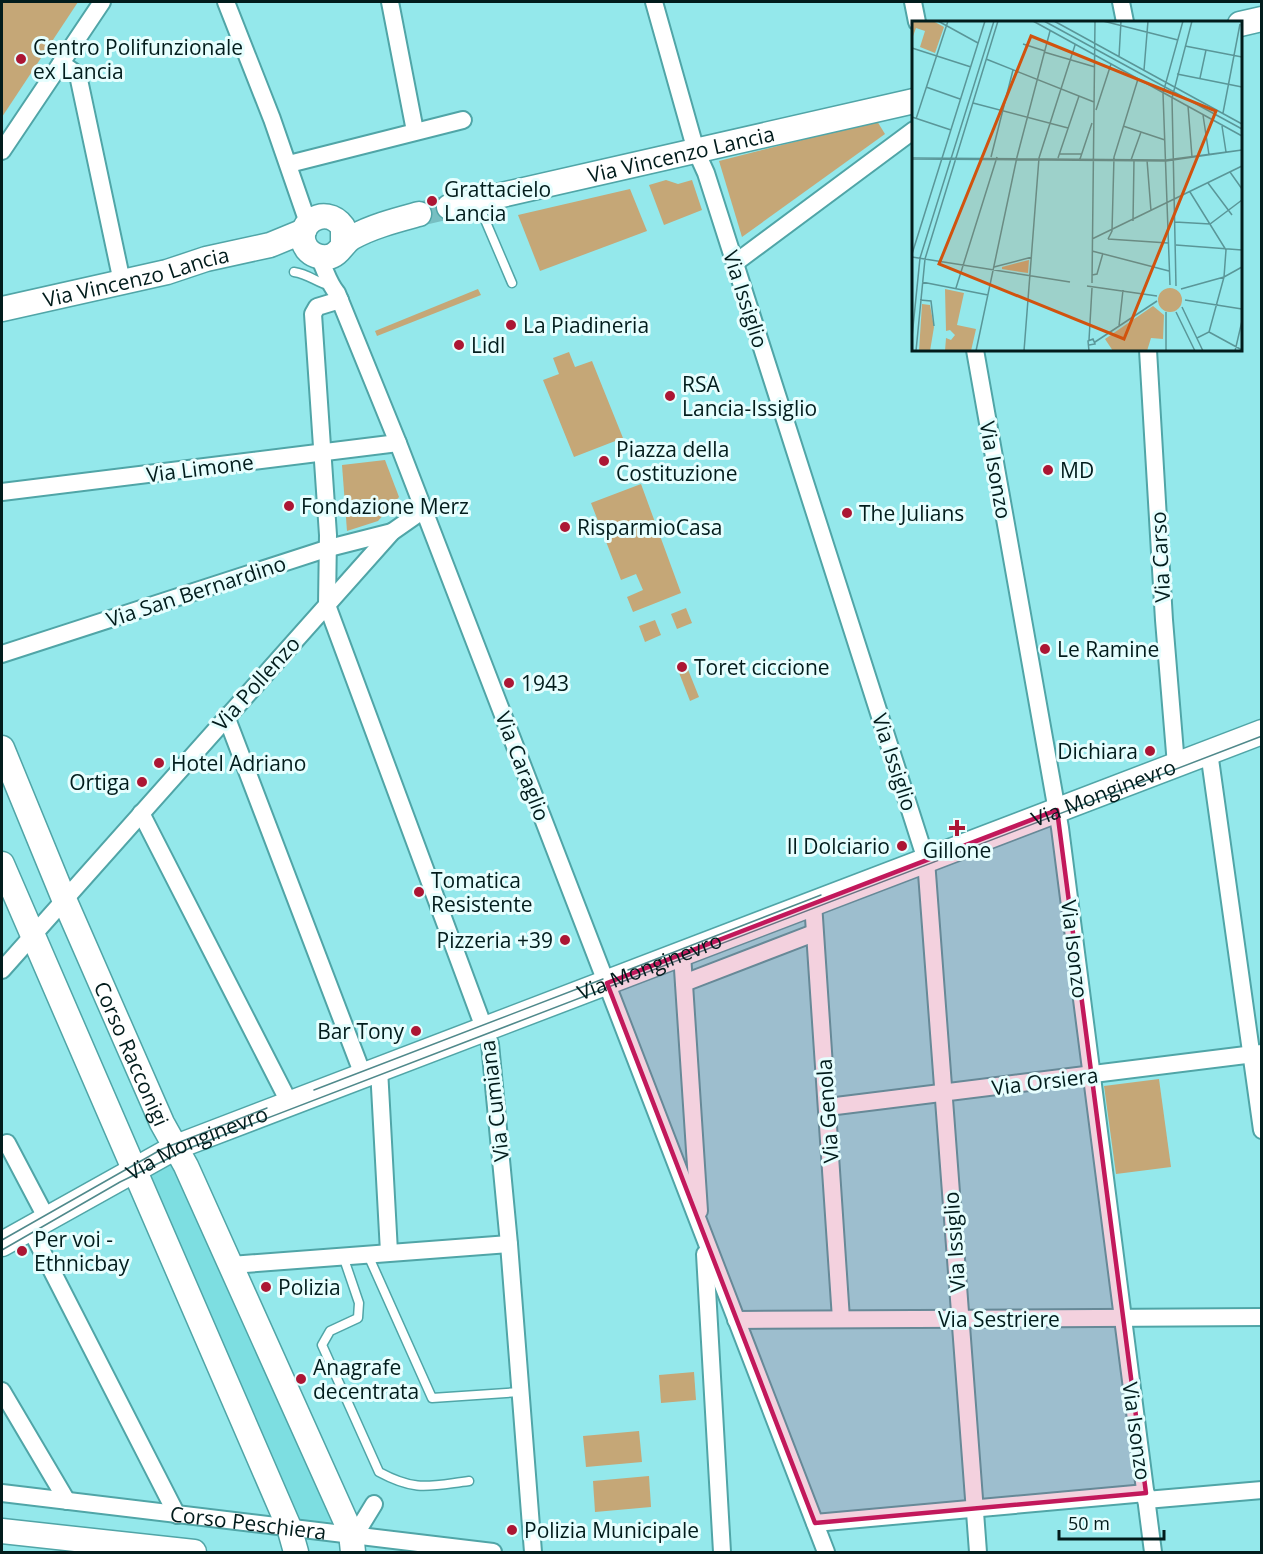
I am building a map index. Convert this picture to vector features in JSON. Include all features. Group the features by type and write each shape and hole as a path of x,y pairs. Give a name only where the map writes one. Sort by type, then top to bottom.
{"street":[{"path":"2,151 102,2"},
{"name":"Via Caraglio","path":"226,2 291,171 321,238 327,272 398,443 422,511 826,1552"},
{"path":"390,2 415,131"},
{"name":"Via Issiglio","path":"654,2 696,151 735,263 926,860 978,1552"},
{"path":"913,2 917,21"},
{"path":"1121,2 1125,21"},
{"path":"1242,24 1262,19"},
{"path":"61,63 78,75 122,282"},
{"name":"Via Vincenzo Lancia","path":"449,207 912,101"},
{"path":"291,171 415,131 464,120"},
{"path":"735,263 912,131"},
{"path":"321,238 352,238 408,217"},
{"name":"Via Vincenzo Lancia","path":"2,309 122,282 206,259 270,245 321,238"},
{"path":"327,605 329,548 313,314 317,307 336,293"},
{"name":"Via Isonzo","path":"975,351 1057,810 1153,1552"},
{"name":"Via Carso","path":"1148,351 1164,620 1176,765"},
{"name":"Via Limone","path":"2,492 398,443"},
{"name":"Via Pollenzo","path":"2,970 392,532 422,511"},
{"name":"Via San Bernardino","path":"2,654 329,548 392,532"},
{"name":"Via Cumiana","path":"327,605 490,1044 509,1244 533,1552"},
{"path":"226,716 371,1072 389,1252"},
{"name":"Via Monginevro","path":"2,1244 132,1170 176,1148 1262,732"},
{"name":"Corso Racconigi","path":"2,748 64,899 168,1135 231,1265 352,1543"},
{"path":"1209,752 1256,1054 1262,1130"},
{"path":"141,813 290,1104"},
{"name":"Corso Racconigi","path":"2,864 132,1170 289,1527 296,1552"},
{"name":"Via Genola","path":"813,903 842,1319"},
{"name":"Via Monginevro","path":"684,983 814,933"},
{"path":"682,954 702,1235"},
{"name":"Via Orsiera","path":"828,1107 1256,1054"},
{"path":"7,1143 38,1223 177,1515"},
{"name":"Via Caraglio","path":"702,1235 722,1552"},
{"path":"231,1265 509,1244"},
{"name":"Via Sestriere","path":"736,1320 1262,1317"},
{"path":"2,1391 67,1501"},
{"path":"814,1523 975,1509 1262,1490"},
{"name":"Corso Peschiera","path":"2,1493 289,1527 352,1543 493,1552"},
{"path":"352,1543 374,1504"},
{"name":"Corso Peschiera","path":"2,1531 194,1552"}],"lane":[{"path":"477,201 512,283"},
{"path":"321,238 301,269 294,272 310,275 336,293"},
{"path":"367,1254 432,1398 520,1392"},
{"path":"343,1256 359,1303 358,1318 330,1331 322,1345 379,1472 418,1488 469,1481"}],"highlighted area":[{"path":"1057,810 1146,1493 815,1523 607,983"}],"shaded area":[{"name":"Centro Polifunzionale ex Lancia","path":"2,2 78,2 2,117"},
{"path":"877,121 885,134 742,237 719,161"},
{"path":"666,180 678,184 692,180 702,210 664,225 649,185"},
{"path":"630,189 647,231 540,271 518,215"},
{"path":"478,289 481,295 377,336 375,331"},
{"path":"569,352 575,367 592,361 623,438 574,457 543,380 559,374 553,358"},
{"path":"385,460 399,497 378,521 347,531 342,465"},
{"path":"641,484 681,593 633,612 627,597 643,590 636,574 621,580 591,503"},
{"path":"686,608 692,623 677,629 671,614"},
{"path":"655,620 661,635 645,642 639,626"},
{"path":"685,662 699,697 690,701 676,665"},
{"path":"1159,1079 1171,1167 1116,1174 1104,1086"},
{"path":"177,1161 333,1522 300,1520 297,1516 148,1178"},
{"path":"694,1372 696,1400 661,1403 659,1375"},
{"path":"639,1431 642,1462 586,1467 583,1436"},
{"path":"649,1476 651,1507 595,1512 593,1481"}],"tunnel":[{"path":"419,214 449,207"}],"tram line":[{"path":"2,1250 120,1182 192,1147 1262,736"},
{"path":"628,970 821,895"},
{"path":"314,1090 603,979"},
{"path":"2,1240 162,1149 267,1108"}],"place":[{"name":"Centro Polifunzionale ex Lancia","path":"21,59"},
{"name":"Grattacielo Lancia","path":"432,201"},
{"name":"La Piadineria","path":"511,325"},
{"name":"Lidl","path":"459,345"},
{"name":"RSA Lancia-Issiglio","path":"670,396"},
{"name":"Piazza della Costituzione","path":"604,461"},
{"name":"MD","path":"1048,470"},
{"name":"Fondazione Merz","path":"289,506"},
{"name":"The Julians","path":"847,513"},
{"name":"RisparmioCasa","path":"565,527"},
{"name":"Le Ramine","path":"1045,649"},
{"name":"Toret ciccione","path":"682,667"},
{"name":"1943","path":"509,683"},
{"name":"Dichiara","path":"1150,751"},
{"name":"Hotel Adriano","path":"159,763"},
{"name":"Ortiga","path":"142,782"},
{"name":"Gillone","path":"957,828"},
{"name":"Il Dolciario","path":"902,846"},
{"name":"Tomatica Resistente","path":"419,892"},
{"name":"Pizzeria +39","path":"565,940"},
{"name":"Bar Tony","path":"416,1031"},
{"name":"Per voi - Ethnicbay","path":"22,1251"},
{"name":"Polizia","path":"266,1287"},
{"name":"Anagrafe decentrata","path":"301,1379"},
{"name":"Polizia Municipale","path":"512,1530"}]}
